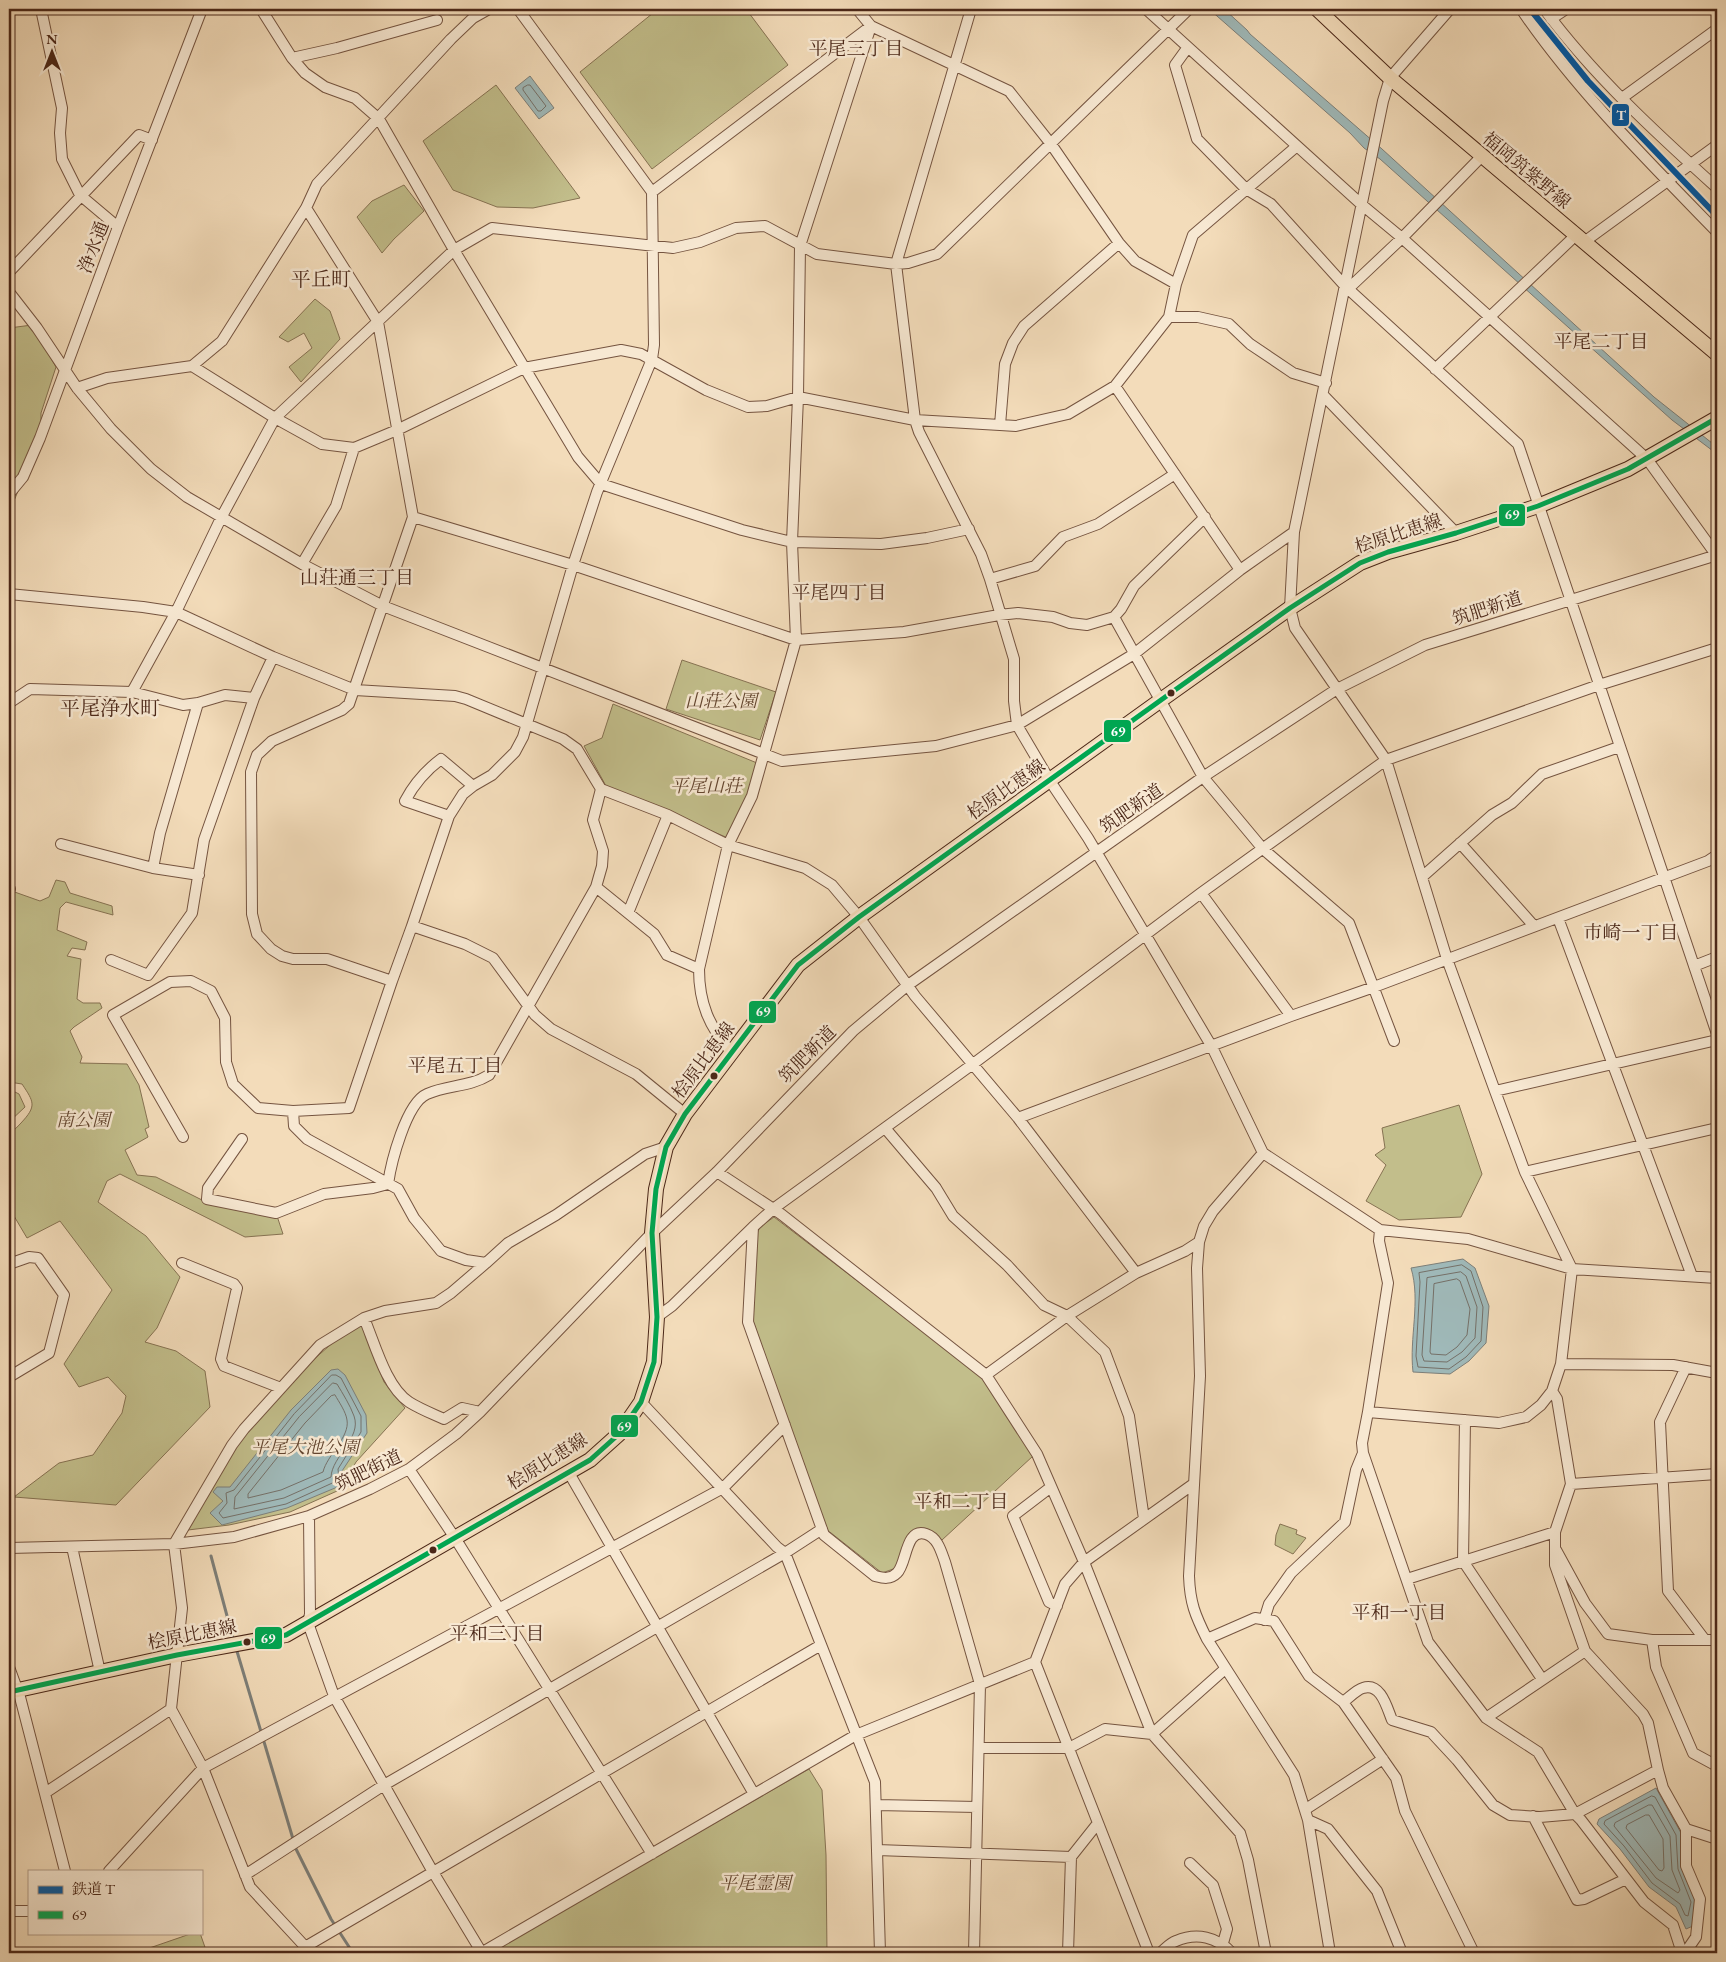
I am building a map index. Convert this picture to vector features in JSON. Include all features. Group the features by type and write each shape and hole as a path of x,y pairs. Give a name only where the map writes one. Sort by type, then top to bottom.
{"main road":[{"name":"福岡筑紫野線","path":"1317,9 1390,78 1717,354"},
{"name":"桧原比恵線","path":"13,1691 286,1634 590,1460 619,1434 641,1402 654,1362 657,1317 652,1233 656,1189 666,1147 685,1114 798,965 859,917 1290,608 1360,563 1388,552 1456,534 1538,506 1628,469 1717,418"}],"street":[{"path":"42,9 62,108 60,133 62,159 80,196 118,227"},
{"name":"浄水通","path":"9,494 23,477 40,438 118,227 202,9"},
{"path":"260,9 304,73 325,87 355,98 378,119 578,457 601,484 742,530 792,542 881,544 927,538 969,529"},
{"path":"77,388 107,378 192,366 222,341 306,208 317,184 451,39 473,18 489,9"},
{"path":"182,1137 113,1015 170,982 191,981 211,991 225,1018 226,1062 233,1084 258,1108 293,1111 349,1108 449,816 464,794 473,786 492,775 515,752 523,737 528,724 528,714 573,565 601,484 652,359 654,345 652,192 518,9"},
{"path":"857,9 871,26 1009,91 1052,144 1119,243 1135,261 1176,284"},
{"path":"971,9 896,264 915,420 919,432 981,554 990,579 1014,659 1014,701 1017,724 1050,781 1088,838 1146,934 1212,1047 1263,1154 1380,1230 1468,1239 1572,1268 1717,1278"},
{"path":"1146,9 1647,459 1717,555"},
{"path":"132,692 176,612 221,518 275,418 454,250 492,228 673,248 700,242 736,228 765,226 817,254 908,264 937,254 1189,9"},
{"path":"1368,1412 1499,1423 1526,1417 1541,1405 1552,1391 1560,1364 1572,1268 1525,1172 1495,1091 1447,959 1386,760 1295,628 1290,608 1294,532 1347,288 1361,204 1390,78 1449,9"},
{"path":"1521,9 1564,66 1595,102 1668,182 1717,232"},
{"path":"1544,9 1622,98 1717,188"},
{"path":"1551,19 1566,9"},
{"path":"292,58 337,48 437,20"},
{"path":"652,192 871,26"},
{"path":"732,1053 711,1024 702,1006 699,990 699,969 728,845 752,796 796,640 792,542 798,397 800,246 871,26"},
{"path":"1622,98 1717,29"},
{"path":"1188,47 1175,65 1197,139 1246,188 1272,204 1347,288 1518,444 1717,1034"},
{"path":"9,272 139,135 152,140"},
{"path":"1435,369 1525,284 1580,238 1668,182 1717,145"},
{"path":"192,366 275,418 322,444 354,448 397,430 524,368 621,350 641,354 706,390 748,406 767,406 798,397 915,420 1016,426 1068,414 1115,386 1169,317 1176,284 1194,235 1246,188 1297,146"},
{"path":"1347,288 1402,238 1482,156"},
{"path":"306,208 378,322 414,517 350,704 342,710 272,741 257,755 251,772 252,914 257,934 271,950 282,956 293,959 327,959 392,981"},
{"path":"1000,425 1005,364 1013,343 1024,326 1119,243"},
{"path":"9,292 37,328 77,388 111,429 151,469 186,497 302,564 383,606 782,761 936,746 1017,724 1134,654 1240,570 1294,532"},
{"path":"1169,317 1198,317 1229,324 1250,344 1293,372 1326,383"},
{"path":"1115,386 1240,570"},
{"path":"1323,395 1456,534"},
{"path":"302,564 336,506 354,448"},
{"path":"990,579 1035,566 1063,537 1098,524 1175,474"},
{"path":"414,517 573,565 796,640 904,632 1018,613 1053,617 1070,623 1087,625 1114,617 1121,609 1134,586 1205,517"},
{"name":"筑肥新道","path":"652,1233 717,1172 853,1030 908,985 1203,777 1337,689 1425,645 1569,599 1717,555"},
{"path":"9,594 176,612 273,657 355,690 456,696 466,699 563,738 577,749 601,789 668,815 728,845 805,868 832,885 859,917 908,985 1018,1118 1136,1273"},
{"path":"1114,617 1162,700 1203,777 1262,848 1349,923 1394,1041"},
{"path":"657,1317 672,1306 773,1209 973,1064 1262,848 1386,760 1599,684 1717,648"},
{"path":"110,960 148,975 192,913 204,840 254,698 273,657"},
{"path":"9,703 30,689 132,692 183,705 198,704 225,695 254,698"},
{"path":"153,868 160,833 198,704"},
{"path":"1422,877 1492,814 1512,803 1542,774 1619,746"},
{"path":"449,816 405,801 426,770 441,759 473,786"},
{"path":"388,1184 395,1150 417,1101 426,1094 480,1081 489,1075 596,887 602,866 603,851 593,820 601,789"},
{"path":"628,913 668,815"},
{"path":"1460,843 1534,926"},
{"path":"60,844 153,868 199,875"},
{"path":"1018,1118 1374,987 1664,878 1717,856"},
{"path":"596,887 654,934 667,955 699,969"},
{"path":"1202,893 1291,1016"},
{"path":"1558,918 1692,1276"},
{"path":"412,926 465,944 493,958 529,1007 551,1029 636,1074 685,1114"},
{"path":"1694,966 1717,957"},
{"path":"1495,1091 1717,1040"},
{"path":"293,1111 294,1126 307,1139 398,1189 414,1218 441,1251 466,1260 486,1263"},
{"path":"885,1128 936,1188 953,1216 1008,1265 1044,1305 1067,1316 1105,1352 1129,1416 1144,1519"},
{"path":"1525,1172 1717,1128"},
{"path":"242,1139 208,1188 207,1200 276,1213 324,1194 373,1188 388,1184"},
{"path":"666,1147 646,1154 556,1215 508,1243 452,1293 436,1303 428,1306 386,1311 364,1318 320,1345 281,1388 232,1445 174,1544 182,1608 171,1709 203,1768 250,1887 308,1950 433,1872 821,1645"},
{"path":"1263,1154 1213,1211 1204,1226 1198,1242 1200,1376 1197,1440 1192,1485 1190,1600 1207,1639 1294,1775 1306,1809 1330,1953"},
{"path":"717,1172 773,1209 986,1375 1036,1454 1084,1562 1152,1734 1240,1833 1248,1860 1266,1953"},
{"path":"753,1228 748,1322 824,1535 875,1576 882,1578 890,1578 900,1570 908,1544 915,1535 924,1533 932,1537 938,1544 945,1562 980,1684 974,1953"},
{"path":"1380,1230 1379,1241 1388,1283 1362,1443 1363,1453 1428,1642 1486,1718 1538,1752 1575,1814 1644,1902 1673,1925 1684,1953"},
{"name":"筑肥街道","path":"9,1548 174,1544 234,1537 309,1516 370,1489 409,1469 456,1434 480,1412 652,1233"},
{"path":"986,1375 1067,1316 1136,1273 1185,1251 1198,1242"},
{"path":"9,1264 29,1257 38,1258 64,1295 48,1353 9,1377"},
{"path":"182,1263 234,1284 237,1288 221,1359 224,1366 281,1388"},
{"path":"364,1318 390,1380 398,1393 409,1402 444,1419 462,1408 480,1412"},
{"path":"1560,1364 1674,1364 1717,1373"},
{"path":"1686,1367 1660,1422 1668,1591 1705,1640"},
{"path":"1552,1391 1556,1399 1571,1484 1555,1532 1555,1565 1585,1651 1643,1714 1648,1724 1663,1788 1686,1829 1686,1866 1700,1899 1696,1937 1684,1953"},
{"path":"641,1402 777,1547 785,1553 875,1782 880,1953"},
{"path":"1465,1420 1463,1560 1542,1679"},
{"path":"110,1870 203,1768 498,1608 613,1549 722,1488 785,1425"},
{"path":"1264,1620 1269,1604 1292,1573 1345,1522 1356,1470 1363,1453"},
{"path":"409,1469 652,1854"},
{"path":"569,1473 754,1794"},
{"path":"1571,1484 1717,1474"},
{"path":"1149,1953 1035,1662 1065,1584 1084,1562 1192,1485"},
{"path":"1051,1487 1013,1516 1049,1602 1056,1606"},
{"path":"309,1516 310,1614 308,1622 334,1696 481,1953 856,1736 1035,1662"},
{"path":"245,1875 384,1785 785,1553 822,1529"},
{"path":"1407,1579 1555,1532"},
{"path":"72,1546 100,1672"},
{"path":"1554,1547 1585,1603 1608,1634 1652,1640 1717,1640"},
{"path":"1207,1639 1255,1618 1274,1622 1309,1676 1343,1702 1396,1778 1405,1811 1474,1953"},
{"path":"1652,1640 1656,1667 1693,1753 1717,1766"},
{"path":"1486,1718 1585,1651"},
{"path":"9,1667 13,1691 45,1793 65,1870"},
{"path":"979,1748 1069,1748 1105,1730 1152,1734 1225,1669"},
{"path":"1343,1702 1362,1688 1372,1687 1380,1692 1392,1720 1431,1732 1457,1760 1493,1805 1510,1815 1575,1814 1658,1770"},
{"path":"45,1793 171,1709"},
{"path":"1306,1809 1383,1759"},
{"path":"876,1805 977,1807"},
{"path":"1533,1816 1576,1900 1584,1899 1626,1879"},
{"path":"1308,1820 1328,1829 1377,1891 1402,1953"},
{"path":"1068,1953 1072,1857 1098,1823"},
{"path":"1686,1829 1717,1839"},
{"path":"878,1850 1072,1857"},
{"path":"1190,1863 1214,1886 1227,1929 1223,1943"},
{"path":"9,1911 28,1912"},
{"path":"1160,1953 1176,1941 1196,1936 1223,1943 1232,1953"}],"green space":[{"path":"658,9 746,9 788,65 652,169 580,72"},
{"path":"496,85 580,198 533,208 497,207 453,190 423,141"},
{"path":"404,185 424,211 382,253 357,217 372,201"},
{"path":"315,299 330,311 340,339 301,382 289,367 312,348 304,333 288,342 279,337"},
{"path":"32,325 56,367 41,413 41,435 9,513 9,328"},
{"name":"山荘公園","path":"682,660 776,692 760,740 666,709"},
{"name":"平尾山荘","path":"613,704 757,763 752,791 728,838 606,786 584,746 602,738"},
{"name":"南公園","path":"56,880 65,882 70,893 112,906 113,915 66,902 60,908 57,930 87,942 85,950 72,948 67,956 81,959 77,999 83,1003 100,1003 102,1008 70,1031 82,1057 80,1063 127,1064 139,1085 149,1127 145,1129 148,1137 125,1150 137,1175 156,1177 206,1202 276,1213 283,1234 245,1237 120,1174 107,1181 98,1202 146,1236 180,1277 157,1328 145,1342 176,1351 205,1371 210,1407 116,1505 14,1497 59,1463 93,1455 122,1413 126,1396 108,1377 79,1387 64,1364 112,1290 60,1221 27,1238 14,1216 9,1216 9,1133 30,1112 32,1104 22,1084 9,1082 9,890 40,901 49,897"},
{"path":"9,1089 19,1094 25,1107 9,1122"},
{"path":"1459,1105 1482,1174 1461,1217 1399,1220 1366,1201 1386,1165 1375,1155 1385,1148 1382,1128"},
{"path":"774,1217 980,1375 1033,1456 942,1540 927,1529 909,1533 896,1568 882,1573 826,1529 753,1321 757,1233 760,1227"},
{"name":"平尾大池公園","path":"362,1324 384,1382 405,1408 356,1462 351,1471 355,1483 290,1512 229,1525 188,1530 237,1444 296,1375 337,1339"},
{"path":"1280,1524 1297,1530 1296,1534 1306,1538 1293,1554 1275,1545"},
{"name":"平尾霊園","path":"809,1769 822,1790 826,1855 827,1953 489,1953"},
{"path":"190,1934 200,1934 207,1953 135,1953"}],"water":[{"path":"1209,9 1224,9 1382,149 1654,397 1717,447 1717,454 1672,420"},
{"path":"530,76 554,108 539,119 515,88"},
{"path":"1463,1259 1475,1268 1489,1306 1486,1343 1469,1361 1450,1374 1413,1372 1412,1346 1415,1293 1411,1268"},
{"path":"338,1369 345,1375 366,1415 367,1433 342,1471 347,1483 287,1508 222,1525 210,1513 223,1501 213,1492 217,1487 230,1487 291,1410 331,1370"},
{"path":"1656,1788 1681,1833 1697,1901 1693,1926 1686,1929 1676,1907 1649,1887 1620,1849 1597,1824 1599,1819"}],"waterway":[{"path":"211,1556 234,1642"},
{"path":"236,1648 296,1849 331,1919 353,1953"}],"rail line":[{"name":"T","path":"1530,9 1588,81 1717,216"}],"transit line":[{"name":"69","path":"9,1692 177,1655 286,1635 590,1460 619,1434 641,1402 654,1362 657,1317 652,1233 656,1189 666,1147 685,1114 798,965 859,917 1161,700 1290,608 1360,563 1388,552 1456,533 1538,506 1628,469 1717,418"}],"district":[{"name":"平尾三丁目","path":"856,48"},
{"name":"平丘町","path":"321,279"},
{"name":"平尾二丁目","path":"1601,341"},
{"name":"山荘通三丁目","path":"357,577"},
{"name":"平尾四丁目","path":"839,592"},
{"name":"平尾浄水町","path":"110,708"},
{"name":"市崎一丁目","path":"1631,932"},
{"name":"平尾五丁目","path":"455,1065"},
{"name":"平和二丁目","path":"961,1501"},
{"name":"平和一丁目","path":"1399,1612"},
{"name":"平和三丁目","path":"497,1633"}]}
